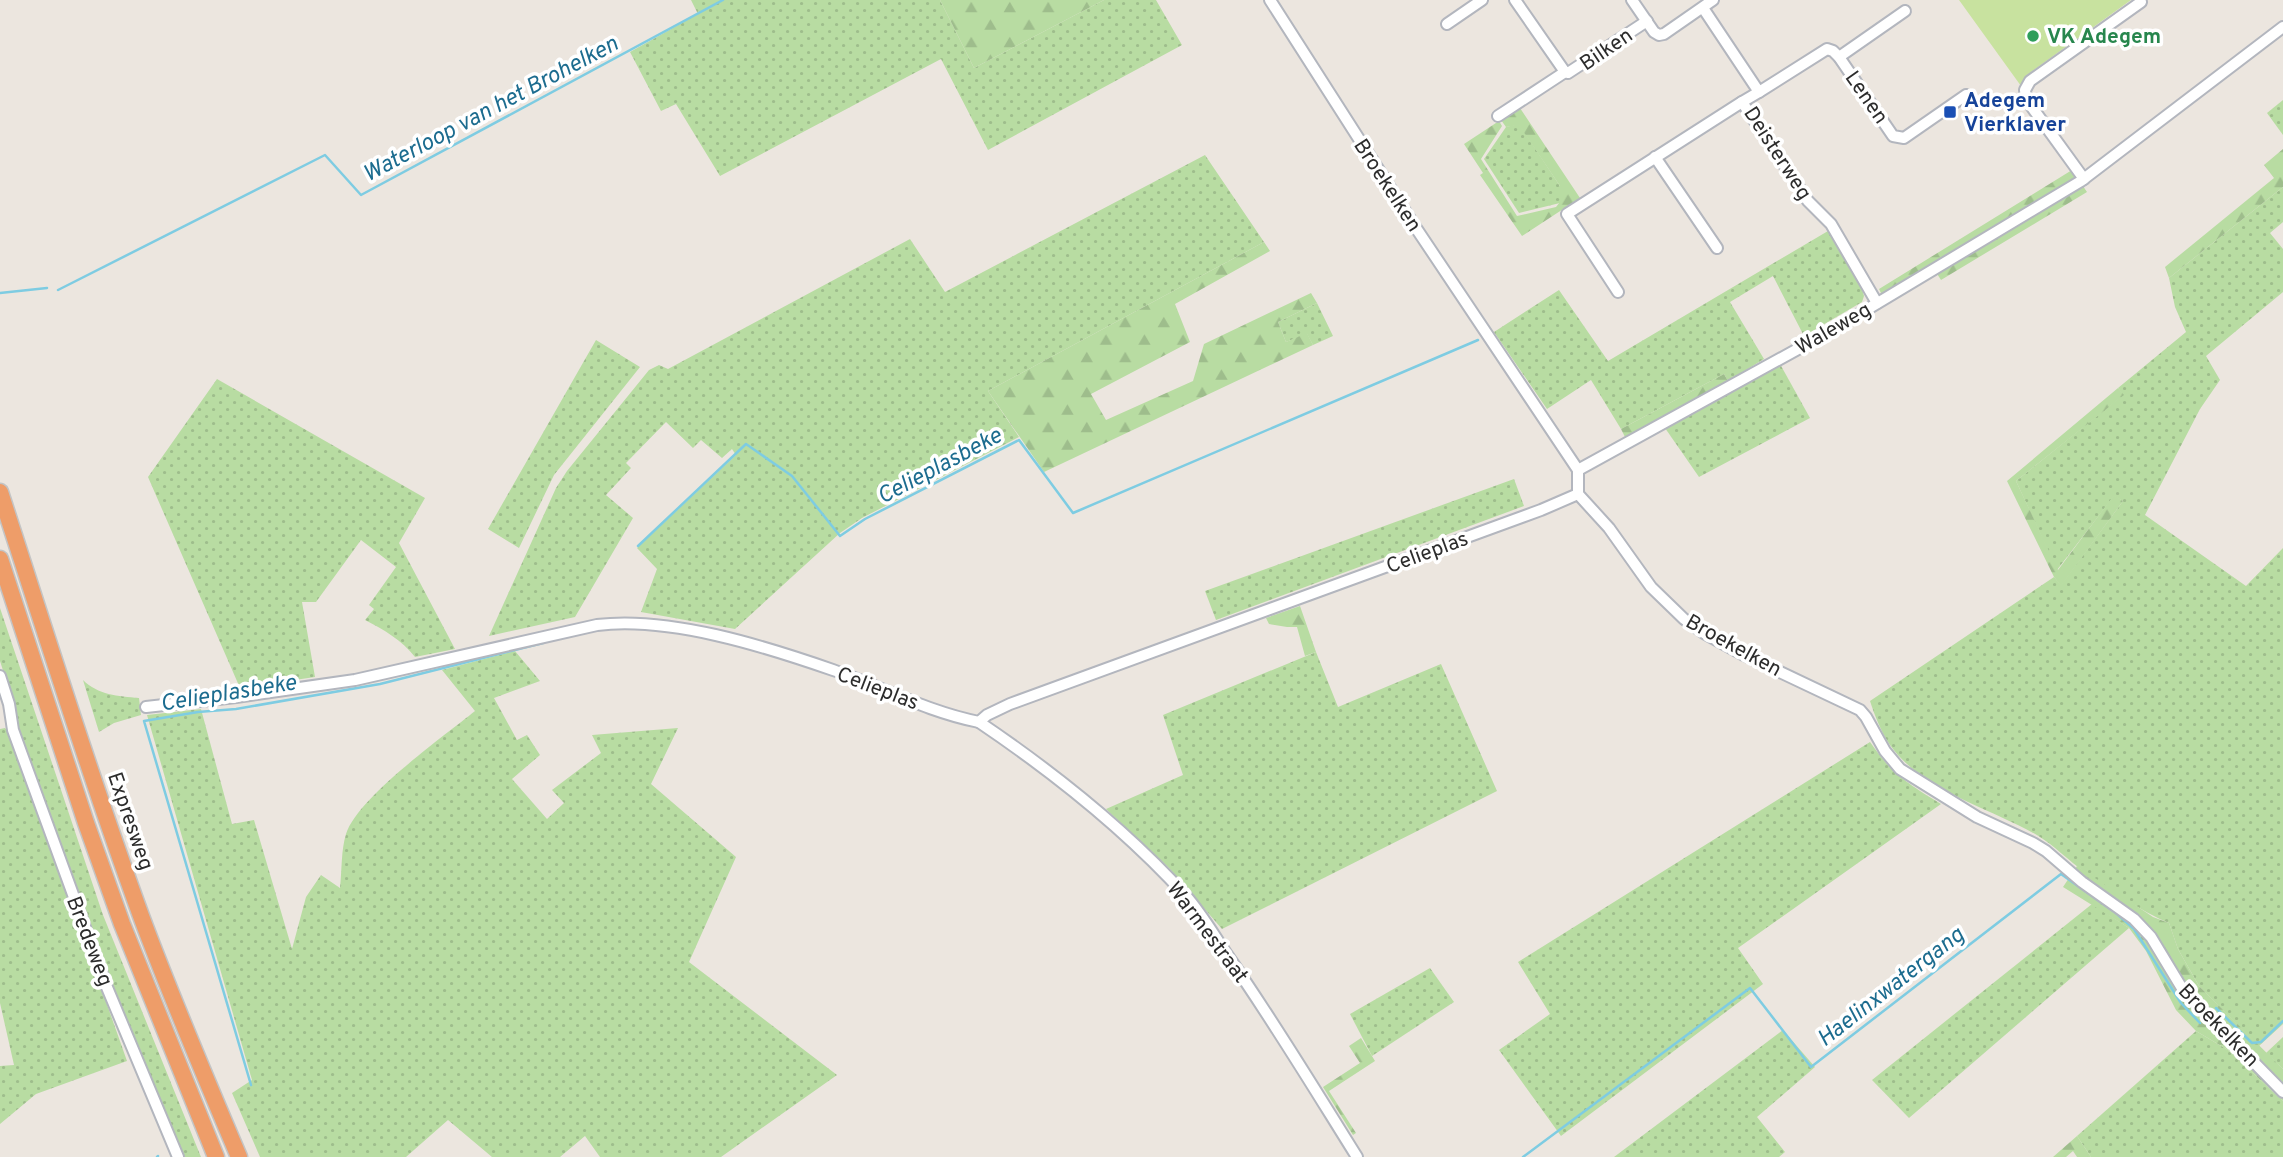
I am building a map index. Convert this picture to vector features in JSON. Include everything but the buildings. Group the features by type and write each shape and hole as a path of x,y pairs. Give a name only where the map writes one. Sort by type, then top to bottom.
{"highway":[{"name":"Expresweg","path":"0,492 97,789 142,916 181,1019 239,1157"},
{"name":"Expresweg","path":"0,559 117,911 216,1157"}],"street":[{"name":"Broekelken","path":"1270,0 1421,237 1578,470"},
{"path":"1447,24 1482,0"},
{"name":"Bilken","path":"1515,0 1564,72"},
{"path":"1632,0 1654,32 1659,35 1713,0"},
{"path":"2084,179 2026,99 2025,90 2030,81 2141,2"},
{"name":"Deisterweg","path":"1703,8 1759,92 1742,102 1808,201 1831,224 1877,303"},
{"name":"Lenen","path":"1839,57 1905,11"},
{"name":"Bilken","path":"1498,116 1564,72 1573,72 1647,21"},
{"name":"Waleweg","path":"1578,470 1877,303 2084,179 2283,27"},
{"name":"Lenen","path":"1759,92 1827,49 1839,57 1893,136 1904,138 1966,95"},
{"path":"1618,292 1567,214 1742,102"},
{"path":"1655,157 1717,248"},
{"path":"1578,470 1578,494"},
{"name":"Broekelken","path":"1578,494 1609,528 1651,587 1684,619 1744,655 1853,705 1866,717 1885,751 1900,769 1965,811 2046,851 2082,882 2134,919 2151,937 2183,990 2283,1093"},
{"name":"Celieplas","path":"146,707 355,680 597,625 633,622 683,629 742,643 832,670 955,717 979,722 1010,704 1541,510 1578,494"},
{"name":"Bredeweg","path":"0,676 9,704 6,722 106,985 178,1157"},
{"name":"Warmestraat","path":"979,722 1024,753 1087,803 1187,898 1242,976 1357,1157"}],"green space":[{"path":"691,0 940,0 974,68 1104,0 1156,0 1182,45 988,150 941,59 720,176 676,104 661,111 630,52 698,14"},
{"path":"940,0 1104,0 974,68"},
{"name":"VK Adegem","path":"1959,0 2131,0 2031,72 2021,86"},
{"path":"2283,100 2283,135 2267,113"},
{"path":"1520,108 1580,198 1522,236 1480,175 1483,173 1464,144 1499,121 1502,126 1481,159 1517,216 1556,207 1560,202 1560,186 1519,125 1506,127 1501,120"},
{"path":"1519,124 1560,186 1560,203 1519,213 1484,159 1506,127"},
{"path":"2283,149 2283,187 2169,278 2165,267 2274,178 2264,165"},
{"path":"1205,155 1264,242 988,391 1019,437 862,518 840,533 735,629 641,612 657,569 637,548 736,455 732,449 722,458 701,440 693,448 666,422 626,463 631,468 606,495 633,518 575,617 489,636 556,488 649,370 659,365 668,369 910,239 945,292"},
{"path":"2072,170 2087,192 1941,280 1932,266 1882,295 1879,289"},
{"path":"2283,187 2283,222 2270,233 2283,249 2283,292 2206,356 2220,380 2200,409 2145,515 2246,586 2283,548 2283,1024 2259,1046 2199,986 2178,949 2169,923 2110,890 2040,837 1960,798 1921,775 1890,745 1878,724 1870,701 2054,577 2061,585 2123,501 2114,496 2057,570 2016,481 2123,395 2118,388 2186,332 2175,307 2169,278"},
{"path":"1828,231 1862,289 1862,302 1804,336 1773,276 1730,302 1764,359 1728,381 1724,374 1621,429 1591,380 1547,409 1494,332 1559,290 1608,361"},
{"path":"1264,242 1270,251 1175,304 1190,342 1091,394 1106,420 1193,381 1204,344 1311,293 1317,303 1278,322 1286,342 1307,333 1313,345 1044,472 988,391"},
{"path":"1317,303 1333,336 1313,345 1307,334 1286,342 1278,322"},
{"path":"596,340 640,367 554,475 519,548 488,529"},
{"path":"1780,364 1810,418 1699,477 1665,428"},
{"path":"1724,374 1728,381 1625,437 1621,429"},
{"path":"217,379 425,498 399,543 455,649 415,657 398,640 365,620 374,609 369,605 396,567 361,540 316,602 302,602 315,677 240,688 148,477"},
{"path":"2118,388 2124,395 2016,481 2058,570 2114,495 2123,501 2061,586 2054,577 2007,481"},
{"path":"1514,479 1524,506 1216,620 1205,591"},
{"path":"1300,606 1316,652 1305,656 1297,627 1269,624 1266,618"},
{"path":"0,608 103,915 201,1157 183,1157 107,973 19,732 14,705 0,661"},
{"path":"515,651 540,681 494,698 517,740 527,735 540,755 512,779 547,819 564,803 552,790 601,753 592,735 678,728 651,784 736,857 689,962 837,1075 721,1157 600,1157 585,1136 560,1157 492,1157 448,1120 406,1157 260,1157 232,1093 252,1080 147,715 201,709 232,824 254,820 292,949 306,897 321,875 340,888 344,840 354,819 403,768 475,711 442,670"},
{"path":"1316,652 1338,707 1441,664 1497,791 1222,929 1169,868 1106,809 1183,775 1163,715"},
{"path":"83,680 102,692 139,698 141,715 114,723 99,732"},
{"path":"5,728 12,736 127,1061 36,1094 0,1124 0,1066 14,1065 0,1003 0,729"},
{"path":"1870,742 1901,778 1941,804 1738,948 1763,984 1561,1136 1499,1050 1550,1014 1518,962"},
{"path":"2077,866 2153,917 2169,923 2178,949 2199,986 2283,1069 2283,1101 2228,1050 2196,1031 2176,1010 2146,951 2129,928 2063,887"},
{"path":"2092,904 2129,928 1909,1118 1872,1080"},
{"path":"1430,968 1454,1002 1372,1056 1350,1014"},
{"path":"1783,1030 1815,1067 1757,1117 1785,1152 1779,1157 1614,1157"},
{"path":"2196,1031 2228,1050 2283,1101 2283,1157 2091,1157 2077,1136"},
{"path":"2283,1037 2283,1069 2266,1053"},
{"path":"1361,1038 1375,1061 1329,1091 1356,1133 1353,1135 1323,1087 1360,1063 1349,1046"},
{"path":"2077,1136 2091,1157 2077,1157 2073,1151 2066,1157 2053,1157"}],"waterway":[{"name":"Waterloop van het Brohelken","path":"58,290 325,155 361,195 723,0"},
{"name":"Waterloop van het Brohelken","path":"0,293 47,288"},
{"name":"Celieplasbeke","path":"638,546 746,444 792,476 840,536 865,519 1019,440 1073,513 1478,340"},
{"name":"Celieplasbeke","path":"251,1085 144,721 236,709 380,684 543,643"},
{"name":"Haelinxwatergang","path":"1523,1157 1750,988 1811,1067 2061,874 2134,929 2181,1003 2200,1023"},
{"name":"Haelinxwatergang","path":"2216,1008 2252,1043 2261,1042 2283,1021"}],"place":[{"name":"VK Adegem","path":"2033,36"},
{"name":"Adegem Vierklaver","path":"1950,112"}]}
